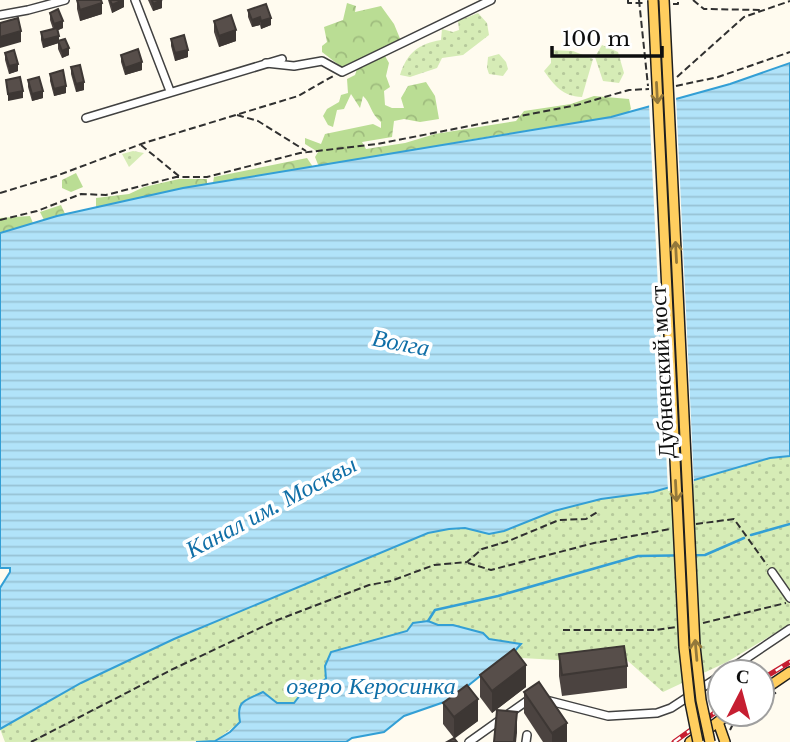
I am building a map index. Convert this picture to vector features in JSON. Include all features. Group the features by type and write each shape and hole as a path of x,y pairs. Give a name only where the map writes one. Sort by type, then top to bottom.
{"main road":[{"name":"Дубненский мост","path":"651,2 684,647 698,742"},
{"name":"Дубненский мост","path":"666,2 695,646 701,700 710,742"},
{"path":"690,742 710,728"}],"street":[{"path":"0,15 65,0"},
{"path":"135,0 170,91"},
{"path":"266,63 294,66 322,61 342,72 491,0"},
{"path":"86,118 282,59"},
{"path":"772,572 790,598"},
{"path":"747,658 790,629"},
{"path":"469,742 531,698 608,716 657,713 671,708 706,685"}],"path":[{"path":"628,0 628,3 651,2"},
{"path":"666,2 678,4 678,0"},
{"path":"693,0 704,9 765,10"},
{"path":"671,80 682,75 744,17 790,1"},
{"path":"0,220 37,211 81,194 106,195 180,177 207,177 308,152 377,144 577,105 629,90 649,89 639,2"},
{"path":"674,86 718,77 790,52"},
{"path":"0,192 56,176 140,144 298,96 342,72"},
{"path":"236,115 258,121 308,152"},
{"path":"140,144 180,177"},
{"path":"467,562 482,549 559,520 586,519 599,511"},
{"path":"688,526 734,519 772,572"},
{"path":"31,742 171,670 275,621 369,585 391,581 434,565 467,562 491,570 594,543 674,528"}],"green space":[{"path":"347,3 356,6 355,12 381,6 394,24 401,41 344,69 322,52 322,46 327,42 324,27 343,20"},
{"path":"478,13 487,23 489,35 463,55 442,58 437,68 410,77 400,75 414,51 441,40 442,29 453,32 459,30 458,21"},
{"path":"602,45 618,52 624,73 619,83 603,81 595,57"},
{"path":"551,50 573,51 593,59 582,97 569,95 560,89 544,71 551,63"},
{"path":"499,54 508,69 503,76 489,74 488,57"},
{"path":"385,56 389,63 386,76 390,87 384,91 385,105 404,108 401,98 408,86 426,82 435,96 439,119 420,122 404,119 394,121 392,137 362,142 366,149 516,121 524,111 571,104 594,96 629,99 631,109 626,114 611,117 319,167 315,157 318,152 305,144 305,138 321,144 325,134 373,124 381,128 381,122 363,96 360,108 351,94 344,109 337,110 333,127 328,125 323,116 327,109 339,102 341,95 348,93 347,79 355,75 357,69"},
{"path":"133,151 144,153 129,167 122,154"},
{"path":"307,158 313,167 213,183 214,177"},
{"path":"76,173 83,187 71,192 62,188 62,180"},
{"path":"179,179 207,179 207,184 96,207 96,198 129,194 144,187"},
{"path":"61,205 65,214 44,220 40,212"},
{"path":"30,216 33,223 0,233 0,218"},
{"path":"790,456 790,624 734,658 706,658 706,672 663,692 620,654 593,662 504,657 514,652 520,644 489,639 483,633 428,621 407,631 332,652 325,666 326,679 304,690 294,703 277,703 238,710 240,722 215,741 5,742 0,729 81,683 174,639 428,533 465,528 489,534 504,531 554,511 601,499 653,492 770,458"}],"water":[{"path":"790,63 790,456 770,458 653,492 601,499 554,511 504,531 489,534 465,528 428,533 174,639 81,683 0,729 0,588 10,568 0,568 0,233 57,216 183,188 611,117 730,84"},
{"name":"озеро Керосинка","path":"428,621 483,633 489,639 521,644 450,700 404,716 384,732 352,738 346,742 196,742 215,741 230,732 240,722 239,709 243,702 263,692 277,703 294,703 304,690 326,679 325,666 331,652 407,631 413,623"}],"pier":[{"path":"676,96 694,484 668,491 649,104"}],"building":[{"path":"77,0 101,0 102,3 80,10"},
{"path":"110,0 123,0 112,5"},
{"path":"266,4 271,18 261,21 260,17 252,20 248,10"},
{"path":"58,9 63,21 54,24 50,13"},
{"path":"231,15 236,30 219,36 214,21"},
{"path":"18,18 21,31 0,37 0,23"},
{"path":"57,28 59,36 43,40 41,32"},
{"path":"184,35 188,50 175,53 171,39"},
{"path":"65,39 69,48 62,51 58,41"},
{"path":"138,49 142,62 125,68 121,55"},
{"path":"14,50 18,64 9,66 5,53"},
{"path":"80,65 84,82 76,84 71,67"},
{"path":"63,70 66,86 54,89 50,74"},
{"path":"20,77 23,91 8,94 6,80"},
{"path":"39,77 43,91 32,94 28,80"},
{"path":"624,646 627,666 562,675 559,654"},
{"path":"514,649 526,665 492,691 480,675"},
{"path":"539,682 567,723 552,733 524,692"},
{"path":"467,685 478,699 454,717 443,703"},
{"path":"497,710 517,712 514,742 494,742"}],"waterway":[{"path":"751,535 790,524"},
{"path":"428,621 435,610 498,596 638,556 705,555 744,538"}],"railway":[{"path":"776,670 790,662"},
{"path":"674,742 706,719"}],"water label":[{"name":"Волга","path":"401,343"},
{"name":"Канал им. Москвы","path":"271,507"}]}
